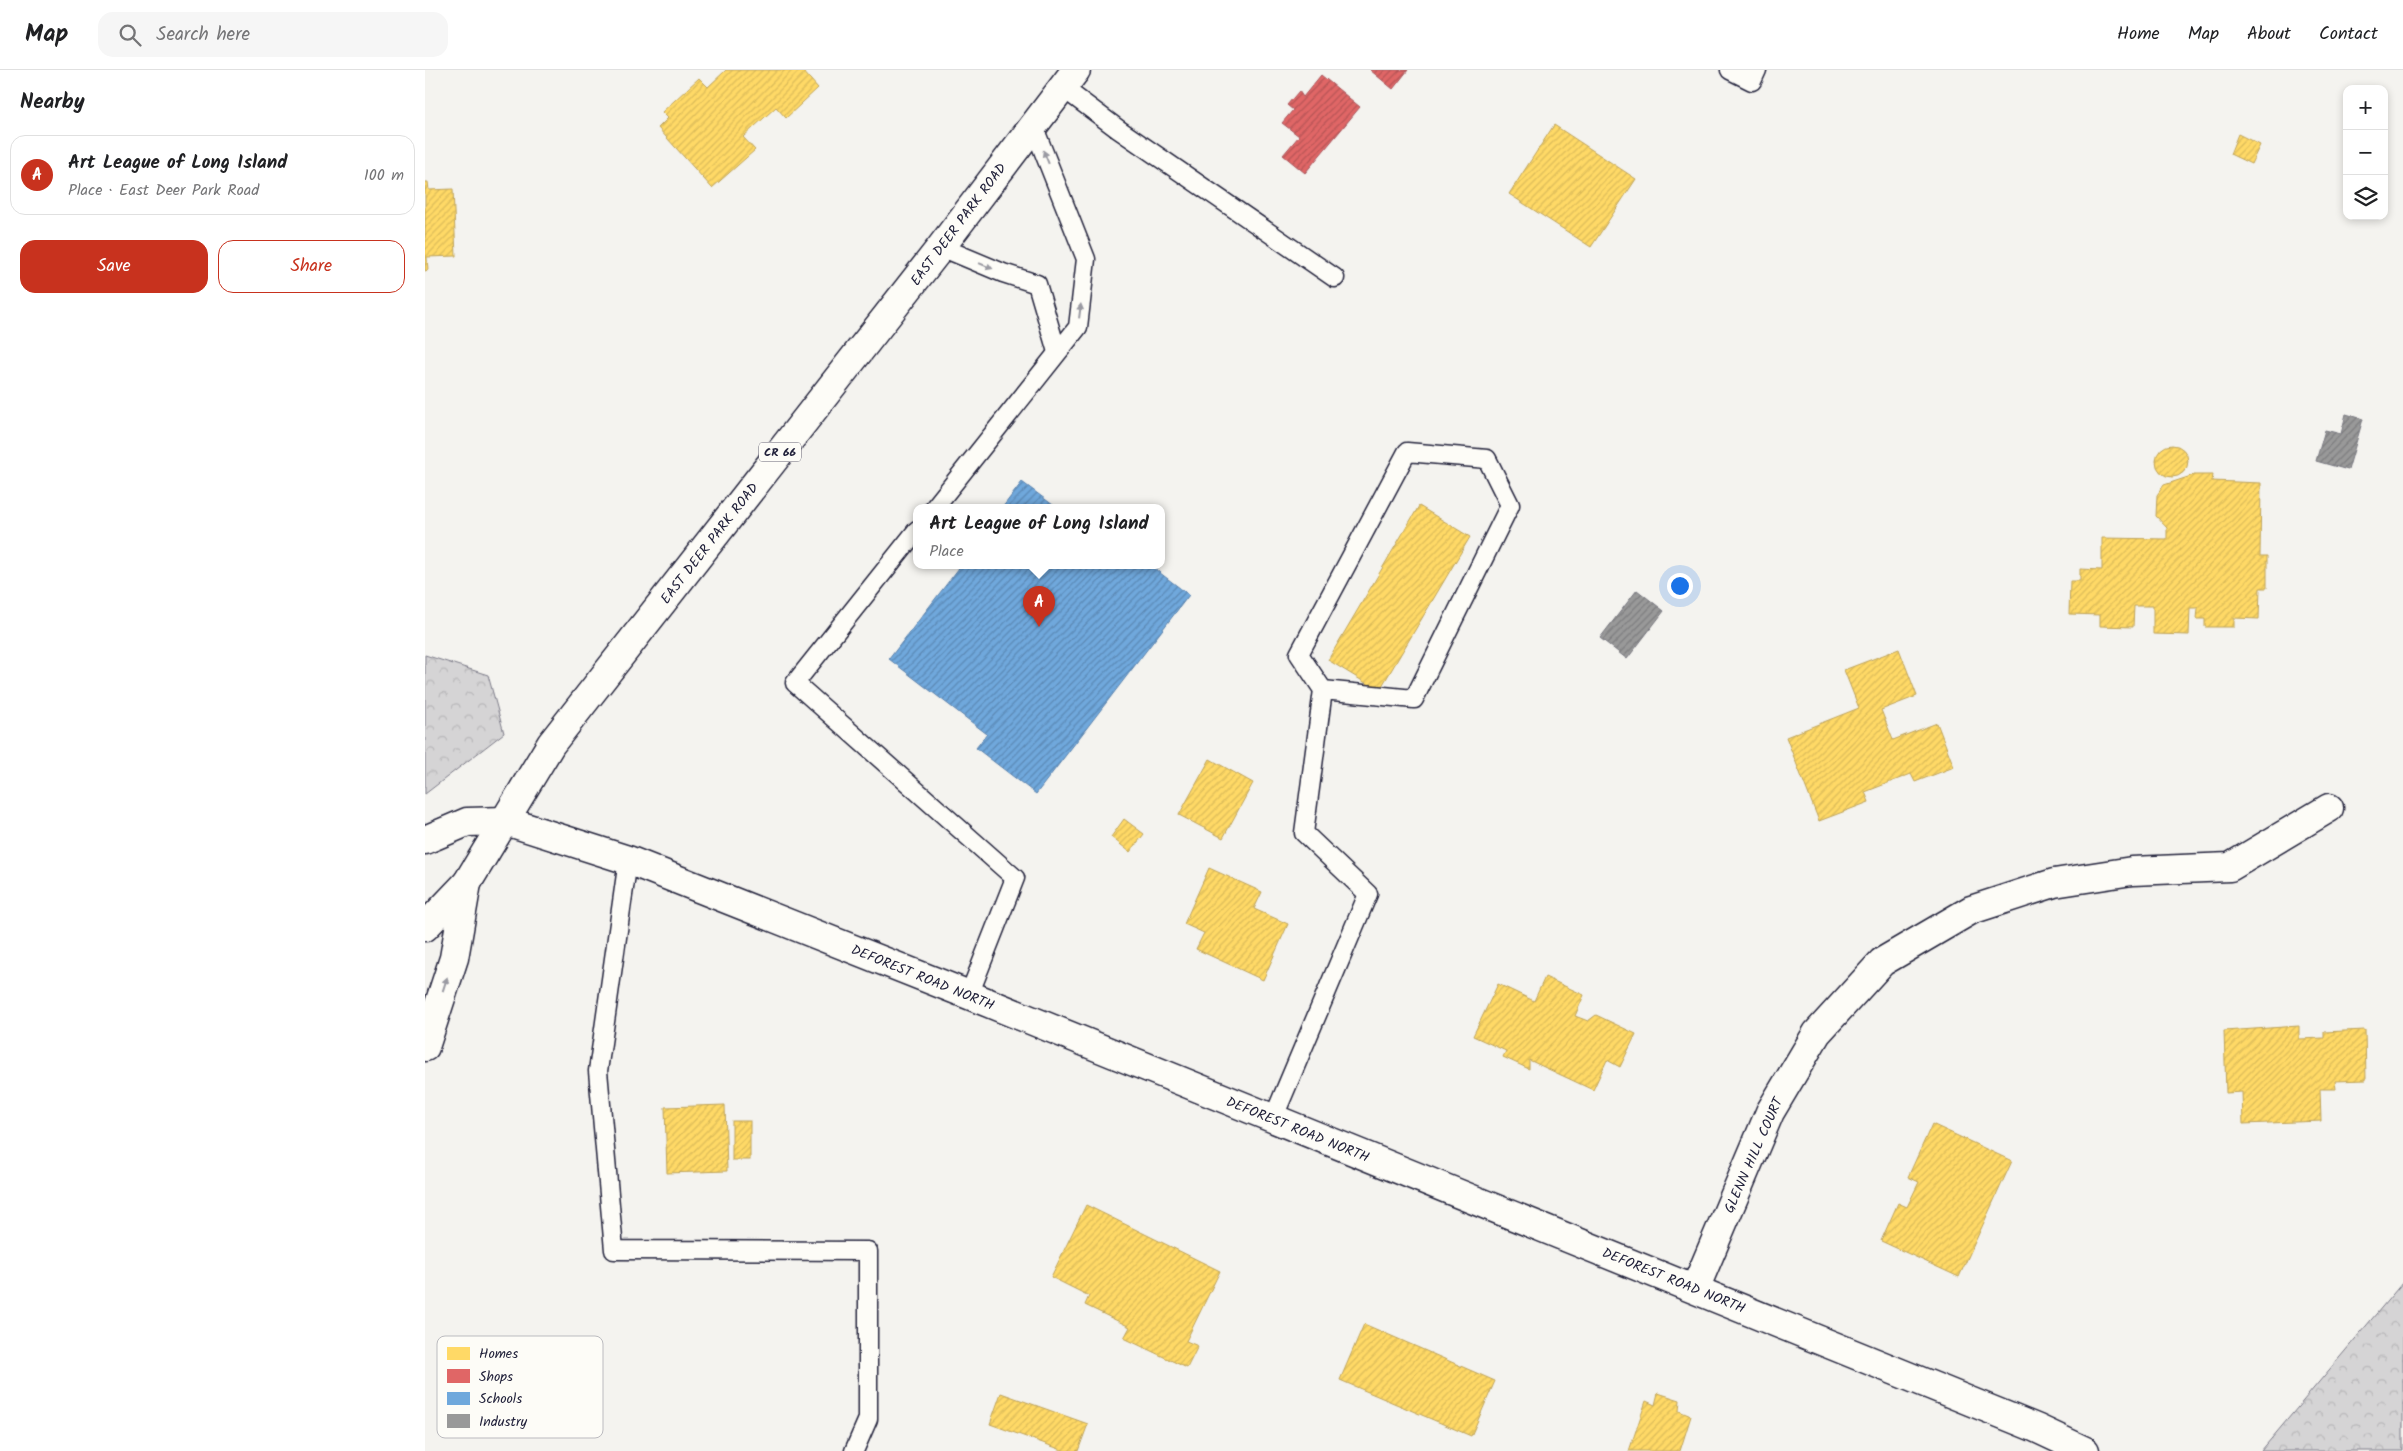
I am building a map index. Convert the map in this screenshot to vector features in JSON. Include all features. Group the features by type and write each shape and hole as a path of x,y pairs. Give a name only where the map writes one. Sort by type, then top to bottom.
{"street":[{"name":"EAST DEER PARK ROAD","path":"425,927 467,883 506,822 551,744 941,248 1069,79"},
{"name":"GLENN HILL COURT","path":"1695,1289 1769,1112 1817,1033 1882,962 1971,910 2054,883 2132,871 2230,867 2329,808"},
{"name":"DEFOREST ROAD NORTH","path":"425,840 467,822 506,822 628,860 969,995 1695,1289 2036,1428 2085,1451"},
{"name":"EAST DEER PARK ROAD","path":"425,1047 454,958 467,883"}],"lane":[{"path":"1731,70 1752,81 1757,70"},
{"path":"1069,79 1126,134 1335,278"},
{"path":"937,504 1078,327 1086,259 1033,125"},
{"path":"941,248 1003,273 1037,284 1057,352"},
{"path":"1273,1118 1368,894 1304,833 1323,690 1299,654 1407,452 1487,459 1510,505 1414,699 1323,690"},
{"path":"913,535 795,683 1015,878 969,995"},
{"path":"628,860 598,1071 614,1250 868,1251 868,1419 853,1451"}],"green space":[{"path":"425,655 488,675 504,733 425,794"},
{"path":"2403,1282 2403,1451 2261,1451"}],"building: Homes":[{"path":"726,70 802,70 818,88 786,118 776,107 743,137 755,150 712,188 658,128 668,118 662,112 699,78 708,87"},
{"path":"1554,125 1636,179 1591,247 1509,194"},
{"path":"2238,134 2260,145 2251,164 2230,154"},
{"path":"425,182 428,182 429,190 453,189 456,256 427,257 428,270 425,271"},
{"path":"2172,445 2178,446 2183,450 2187,455 2187,467 2183,472 2178,476 2172,477 2166,476 2161,472 2157,467 2156,461 2157,455 2161,450 2166,446"},
{"path":"2194,475 2213,475 2212,481 2261,483 2260,556 2267,556 2267,588 2260,588 2259,619 2234,618 2234,627 2205,627 2205,619 2197,619 2198,608 2190,608 2189,635 2153,634 2153,606 2134,606 2133,627 2100,626 2100,615 2069,614 2070,581 2080,581 2080,569 2102,570 2102,538 2167,539 2167,528 2156,516 2157,495 2164,485"},
{"path":"1419,506 1470,537 1379,691 1328,660"},
{"path":"1899,649 1917,696 1881,710 1893,740 1937,723 1954,767 1915,782 1911,774 1865,792 1869,802 1819,821 1786,737 1859,708 1844,670"},
{"path":"1210,759 1253,783 1223,838 1179,815"},
{"path":"1124,819 1144,834 1130,852 1111,837"},
{"path":"1209,868 1262,892 1254,909 1288,924 1263,980 1196,949 1204,933 1184,924"},
{"path":"1545,977 1584,995 1575,1016 1588,1021 1596,1015 1636,1034 1620,1067 1607,1060 1593,1090 1529,1060 1529,1069 1503,1057 1506,1051 1473,1036 1498,984 1534,1001"},
{"path":"2299,1026 2299,1039 2324,1038 2324,1032 2365,1030 2366,1080 2335,1081 2336,1089 2320,1089 2321,1121 2243,1124 2242,1092 2226,1093 2224,1031"},
{"path":"725,1105 727,1171 667,1173 665,1107"},
{"path":"732,1121 750,1121 750,1160 732,1160"},
{"path":"1932,1124 2012,1161 1959,1277 1881,1241 1898,1203 1907,1207 1919,1182 1908,1177"},
{"path":"1086,1205 1220,1271 1186,1341 1198,1346 1187,1368 1124,1338 1130,1327 1085,1305 1089,1296 1051,1277"},
{"path":"1364,1324 1495,1381 1471,1436 1340,1380"},
{"path":"1001,1393 1088,1424 1078,1451 1065,1451 990,1424"},
{"path":"1658,1393 1680,1400 1679,1411 1691,1416 1680,1451 1629,1451 1646,1401 1655,1405"}],"building: Shops":[{"path":"1370,70 1408,70 1393,89"},
{"path":"1321,75 1360,107 1305,173 1283,155 1299,136 1282,123 1293,110 1287,105 1299,91 1303,97"}],"building: Schools":[{"path":"1022,482 1052,504 1005,504"},
{"path":"958,569 1155,569 1189,595 1036,794 976,748 987,734 889,659"}],"building: Industry":[{"path":"2346,414 2363,419 2348,470 2316,461 2325,430 2341,434"},
{"path":"1637,590 1664,611 1627,659 1600,638"}],"place":[{"name":"Art League of Long Island","path":"1039,627"}]}
